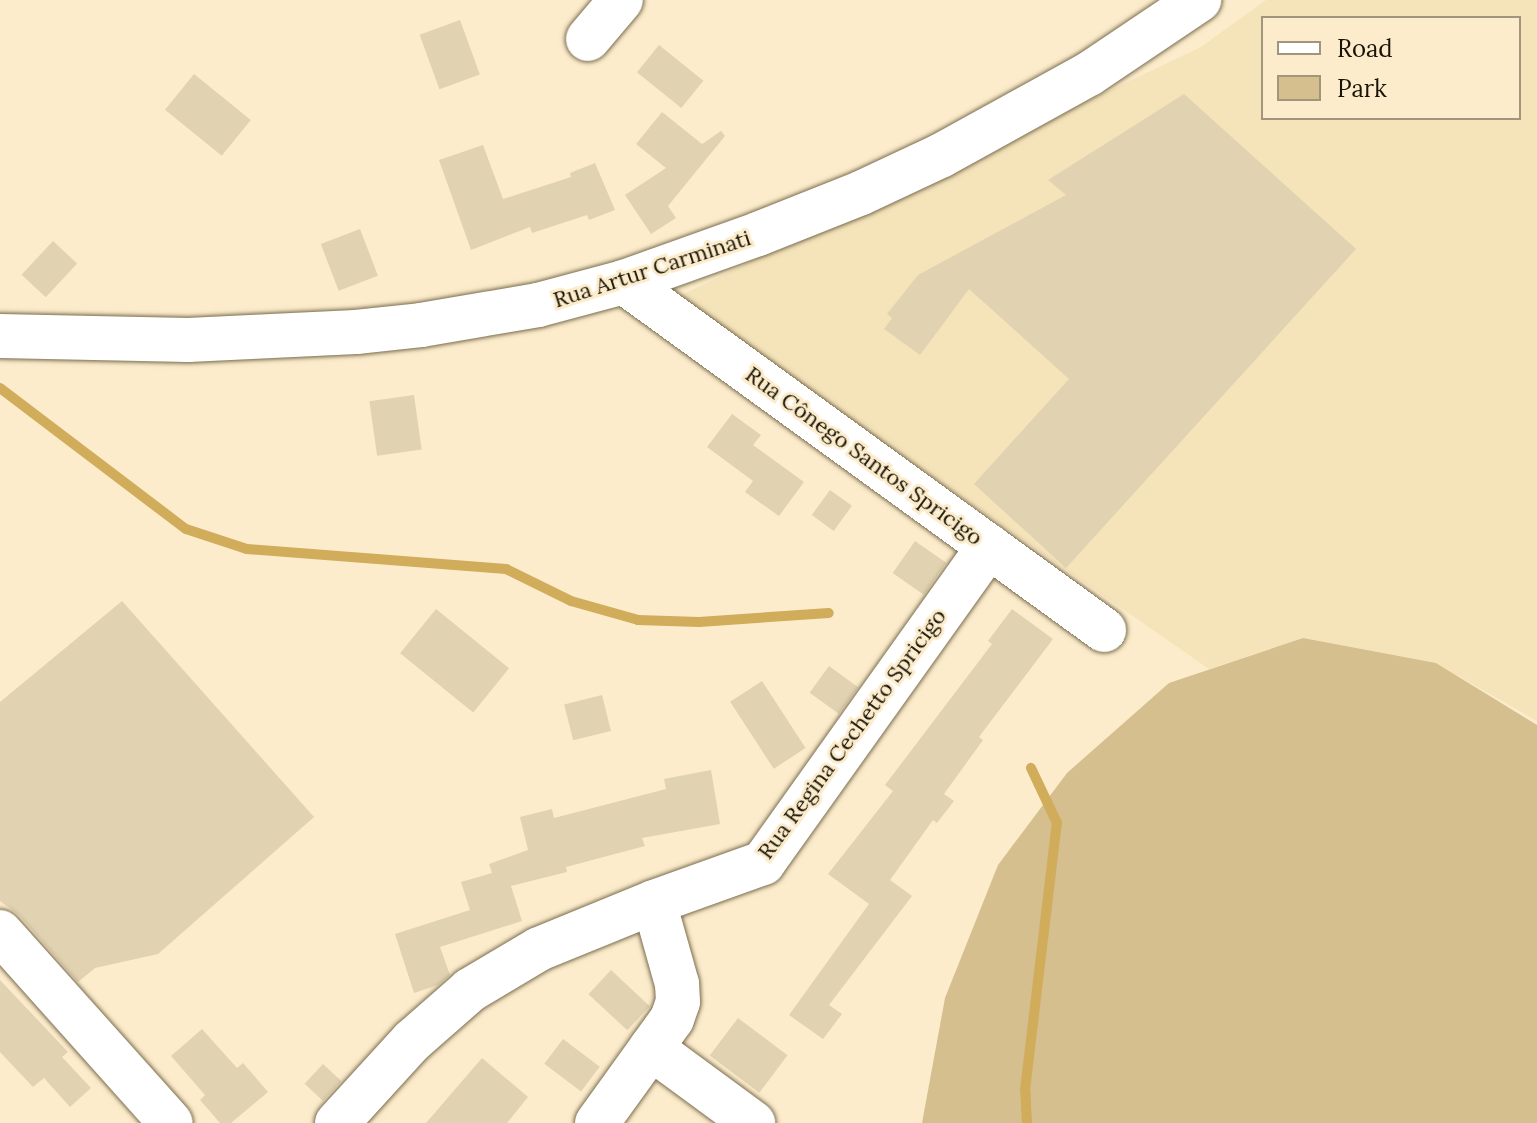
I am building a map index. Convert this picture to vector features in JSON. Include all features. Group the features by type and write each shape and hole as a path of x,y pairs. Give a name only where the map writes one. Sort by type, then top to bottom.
{"street":[{"path":"588,39 621,0"},
{"name":"Rua Artur Carminati","path":"0,336 188,340 356,332 421,325 538,305 624,282 788,223 942,155 1089,74 1199,0"},
{"name":"Rua Cônego Santos Spricigo","path":"624,282 1104,630"},
{"name":"Rua Regina Cechetto Spricigo","path":"337,1123 412,1041 470,990 539,949 654,902 763,863 989,546"},
{"path":"597,1123 672,1019 678,1002 677,984 654,902"},
{"path":"0,932 171,1123"},
{"path":"651,1048 753,1123"}],"shaded area":[{"path":"1266,0 1537,0 1537,721 1436,663 1303,638 1209,669 675,298 1201,47"}],"green space":[{"path":"1303,638 1436,663 1537,725 1537,1123 922,1123 945,998 998,865 1067,773 1169,683"}],"building":[{"path":"460,20 480,75 439,89 420,35"},
{"path":"659,45 703,81 681,108 637,72"},
{"path":"194,74 251,120 222,156 165,110"},
{"path":"1184,94 1356,249 1066,568 974,484 1069,379 969,289 920,355 884,329 892,318 887,314 918,275 1066,195 1048,180"},
{"path":"662,112 702,144 721,131 725,136 668,206 676,218 651,234 625,195 666,168 636,144"},
{"path":"483,145 503,199 571,177 570,173 595,163 615,210 589,220 587,215 532,233 530,227 471,250 439,160"},
{"path":"360,229 378,276 339,291 321,244"},
{"path":"53,241 77,264 46,297 22,275"},
{"path":"414,395 422,449 377,456 369,401"},
{"path":"732,414 761,435 753,445 804,482 779,516 745,492 753,481 707,447"},
{"path":"830,490 852,506 834,531 812,515"},
{"path":"915,541 946,563 924,595 893,573"},
{"path":"122,601 314,817 158,954 95,968 78,982 19,915 0,901 0,702"},
{"path":"436,609 509,668 473,712 400,653"},
{"path":"1012,609 1053,639 979,737 983,740 944,794 954,801 937,823 933,820 890,880 912,896 829,1005 842,1014 823,1039 789,1015 869,904 828,874 893,791 885,785 992,644 988,641"},
{"path":"829,666 858,687 839,714 810,693"},
{"path":"762,681 806,748 774,769 730,702"},
{"path":"602,695 611,731 573,740 564,704"},
{"path":"711,770 720,824 642,838 645,846 566,867 567,872 511,886 522,921 440,947 450,975 438,985 414,993 395,934 470,910 461,882 492,873 489,864 528,850 520,817 552,809 554,818 666,789 664,779"},
{"path":"611,970 650,1006 627,1030 588,994"},
{"path":"0,980 68,1052 62,1057 91,1088 70,1107 44,1078 33,1087 0,1052"},
{"path":"738,1018 788,1055 759,1093 710,1056"},
{"path":"202,1029 237,1068 243,1063 268,1092 231,1123 220,1123 200,1100 205,1095 171,1056"},
{"path":"563,1039 600,1067 581,1091 544,1064"},
{"path":"482,1058 528,1097 507,1123 426,1123"},
{"path":"323,1064 341,1081 323,1101 305,1084"}],"waterway":[{"path":"0,388 186,529 247,549 506,569 571,601 638,620 699,622 829,613"},
{"path":"1027,1123 1025,1090 1057,823 1031,768"}]}
